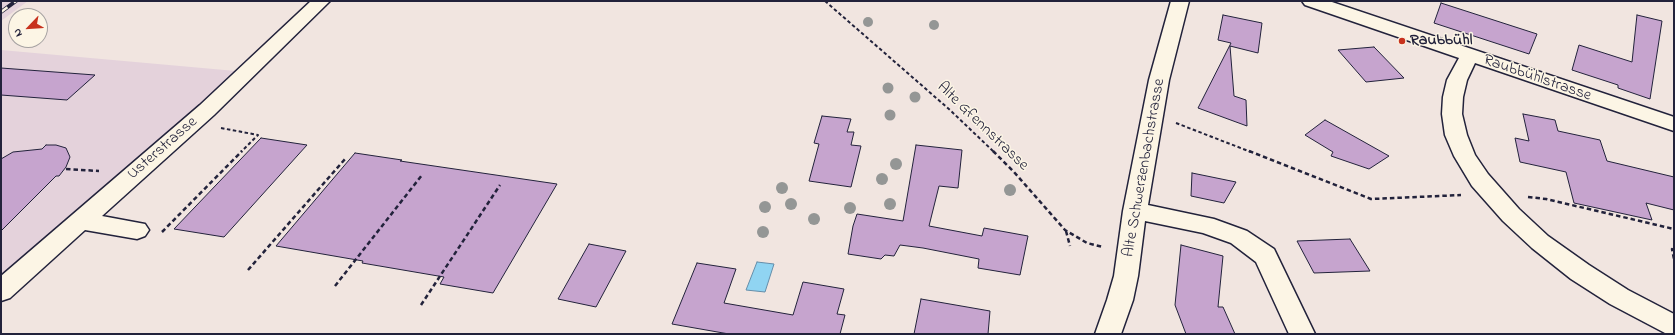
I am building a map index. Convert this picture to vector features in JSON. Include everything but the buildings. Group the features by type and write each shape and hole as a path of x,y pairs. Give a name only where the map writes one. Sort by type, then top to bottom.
{"street":[{"name":"Usterstrasse","path":"1,291 211,106 321,1"},
{"name":"Alte Schwerzenbachstrasse","path":"1108,334 1120,300 1159,80 1180,1"},
{"name":"Raubbühlstrasse","path":"1311,1 1468,56 1674,124"},
{"path":"1468,56 1457,80 1453,97 1452,114 1456,135 1462,149 1480,180 1511,215 1540,242 1580,272 1674,326"},
{"path":"1135,211 1206,225 1239,237 1265,256 1302,334"},
{"path":"81,221 136,230"}],"path":[{"name":"Alte Gfennstrasse","path":"825,1 950,110 1014,172 1066,230 1087,243 1129,252"},
{"path":"1174,122 1371,199 1466,195"},
{"path":"159,234 258,135 223,128"},
{"path":"248,270 345,159"},
{"path":"66,169 106,172"},
{"path":"335,286 422,175"},
{"path":"421,305 500,185"},
{"path":"1523,196 1546,199 1674,229"},
{"path":"1066,230 1070,246"},
{"path":"1674,250 1672,249 1674,259"}],"shaded area":[{"path":"1,1 28,1 19,8 8,8 8,16 1,21"},
{"path":"1,50 247,72 1,291"}],"water":[{"path":"757,262 774,264 765,292 746,290"}],"railway":[{"path":"1,12 16,1"}],"place":[{"name":"Raubbühl","path":"1402,41"}]}
